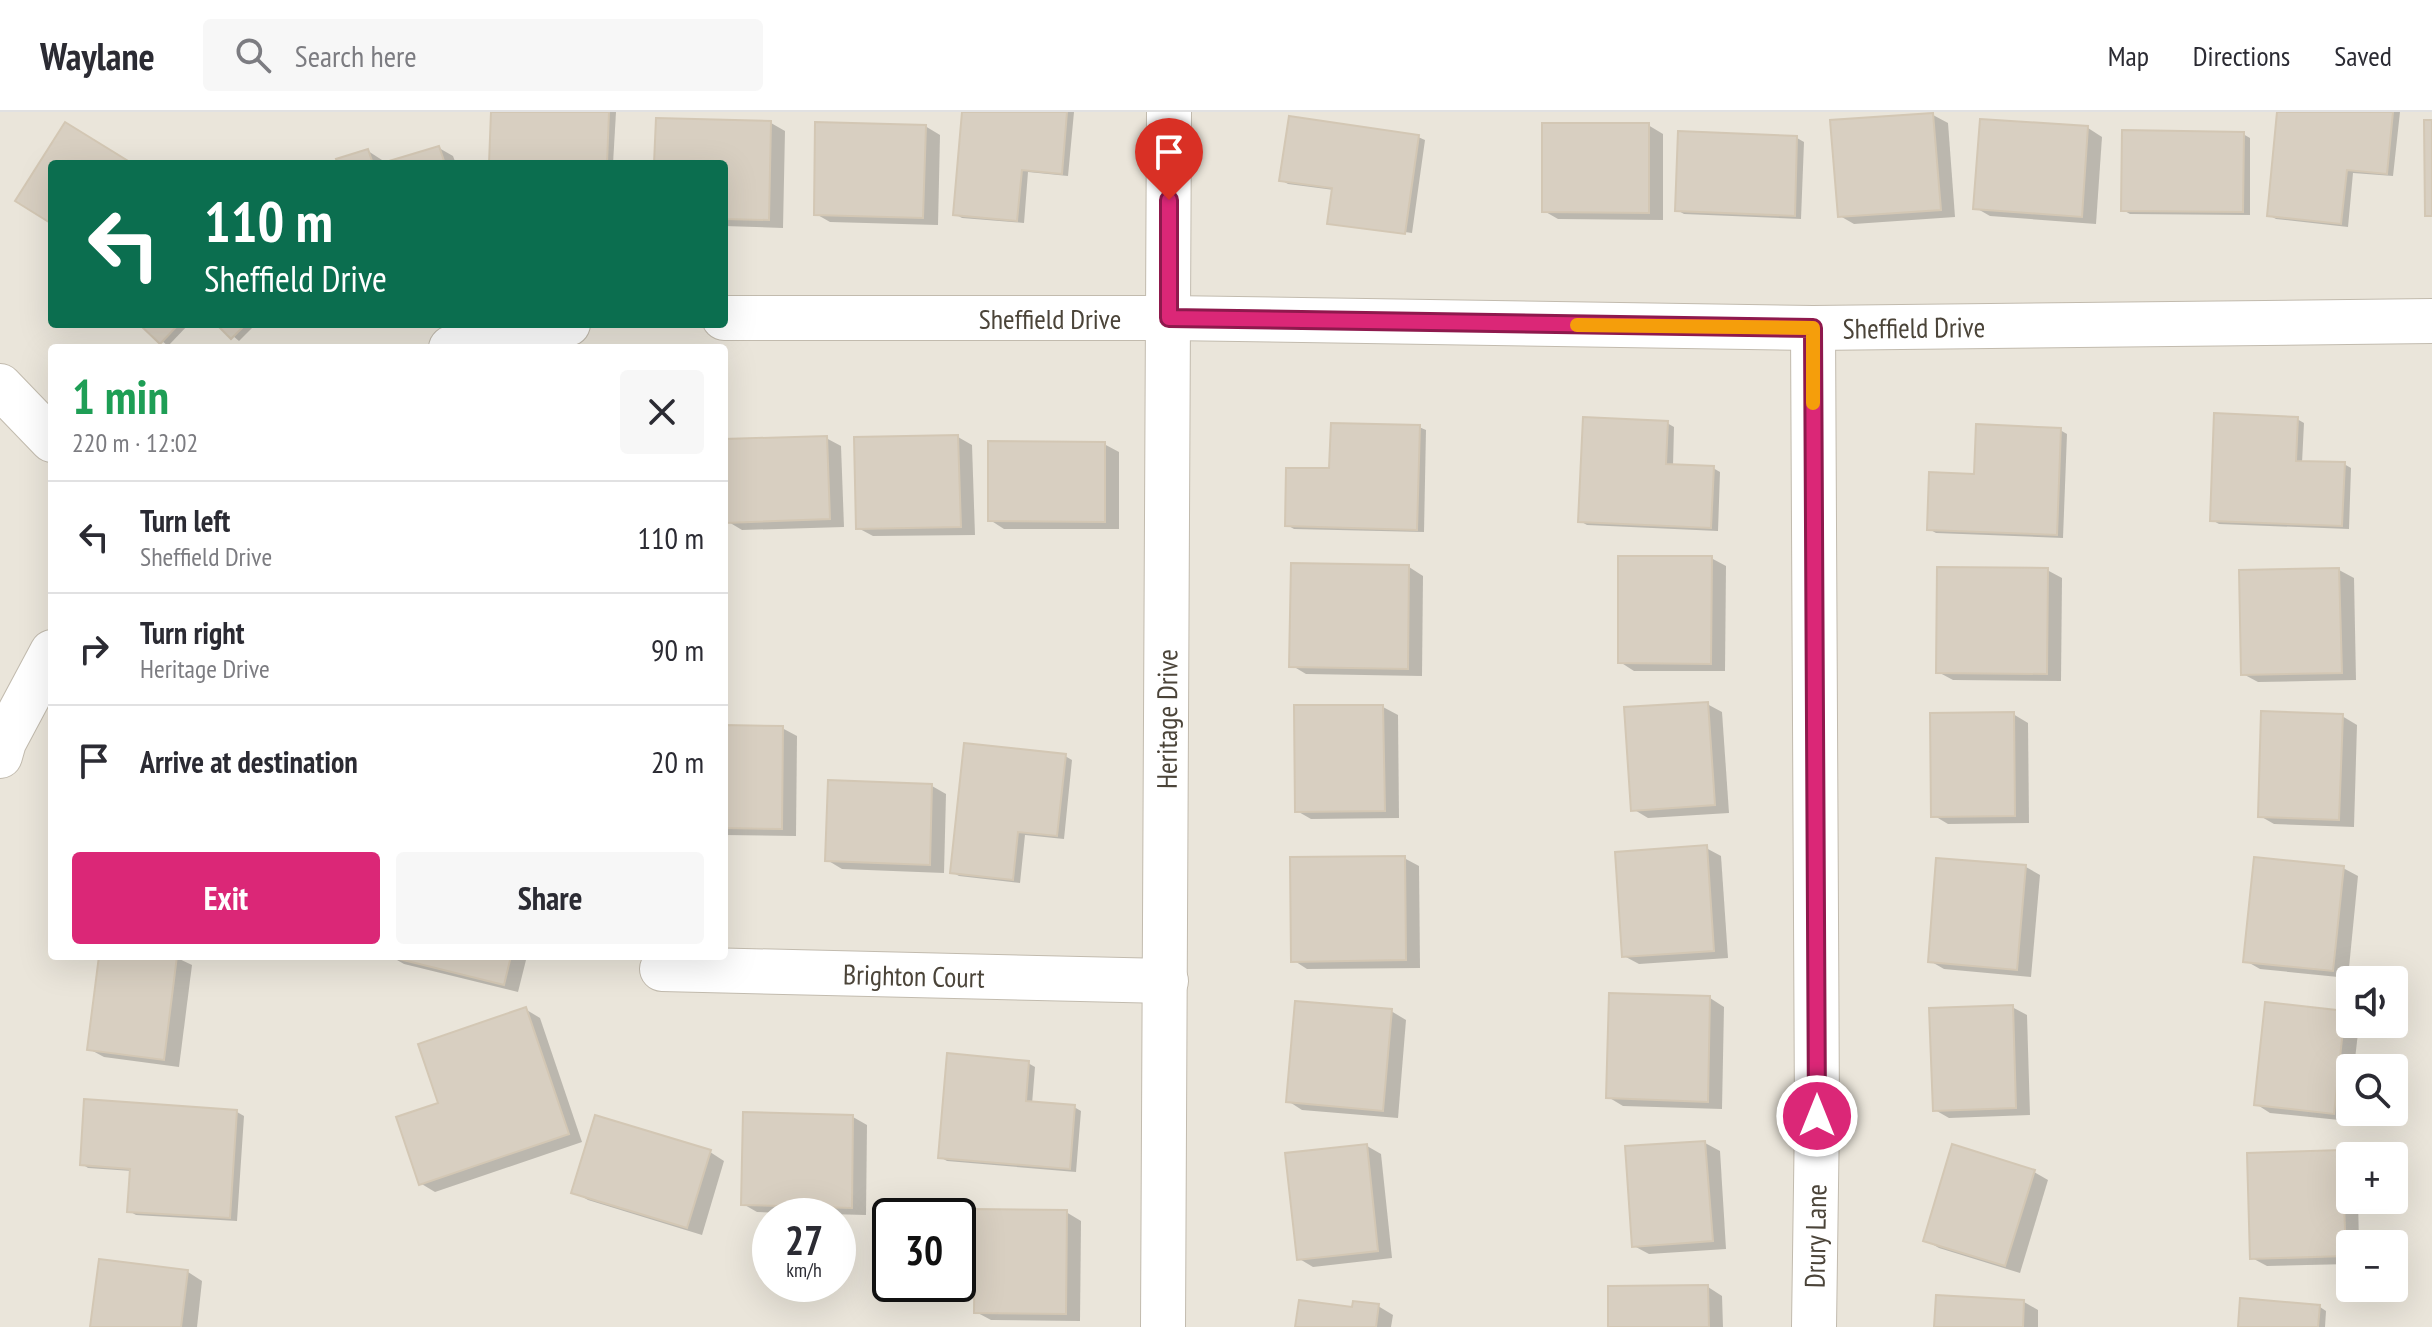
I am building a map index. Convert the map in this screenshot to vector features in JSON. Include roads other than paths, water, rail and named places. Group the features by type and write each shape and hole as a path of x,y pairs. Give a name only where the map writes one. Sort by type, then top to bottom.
{"street":[{"name":"Heritage Drive","path":"1163,1327 1169,112"},
{"name":"Sheffield Drive","path":"728,318 1169,318 1813,328 2432,321"},
{"path":"462,344 482,337 542,328"},
{"name":"Drury Lane","path":"1813,328 1817,1084 1814,1327"},
{"path":"0,386 48,436"},
{"path":"0,756 4,742 48,660"},
{"name":"Brighton Court","path":"662,969 1166,981"}]}
